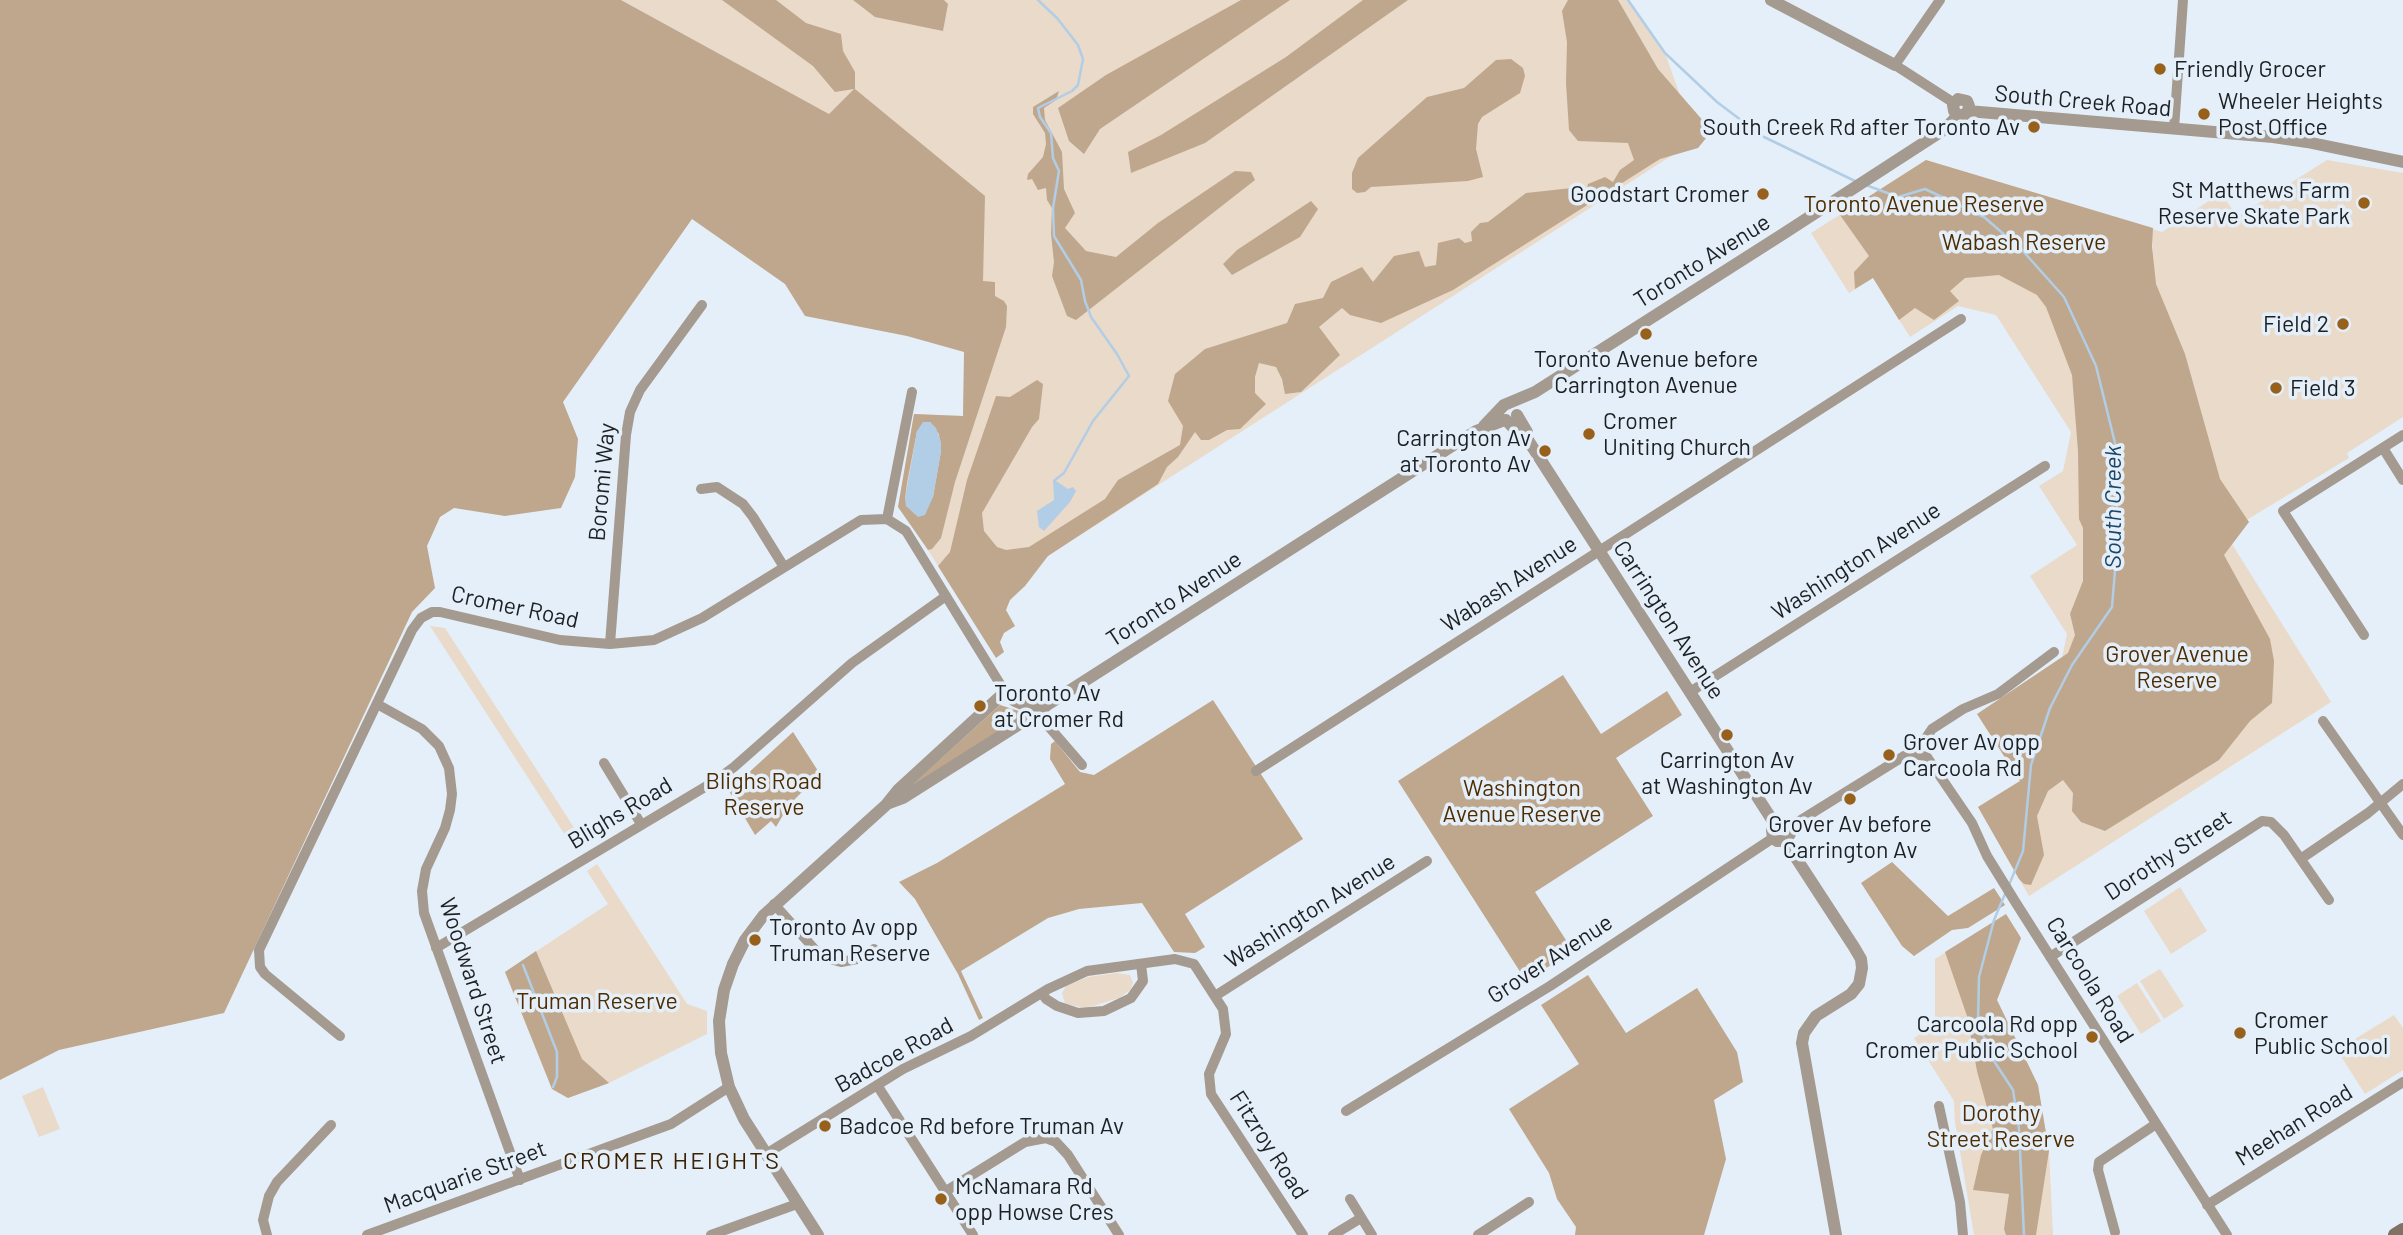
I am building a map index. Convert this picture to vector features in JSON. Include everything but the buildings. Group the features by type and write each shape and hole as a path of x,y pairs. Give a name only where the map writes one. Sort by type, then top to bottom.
{"main road":[{"path":"2395,1235 2403,1230"}],"street":[{"name":"South Creek Road","path":"1772,0 1895,65 1960,110 2307,142 2403,162"},
{"path":"1895,65 1940,0"},
{"path":"2174,129 2183,0"},
{"name":"Toronto Avenue","path":"886,804 903,798 1483,427 1509,414 1535,392 1945,129 1960,110"},
{"name":"Boromi Way","path":"610,644 630,412 640,390 702,305"},
{"name":"Wabash Avenue","path":"1256,771 1961,319"},
{"path":"912,392 887,519 906,531 1005,692 1015,701 1042,709 1082,765"},
{"name":"Carrington Avenue","path":"1509,414 1521,436 1526,437 1600,551 1861,959 1859,984 1850,994 1816,1016 1804,1033 1802,1043 1836,1235"},
{"path":"2364,635 2283,511 2403,435"},
{"path":"2383,448 2403,480"},
{"name":"Washington Avenue","path":"1690,692 2045,466"},
{"path":"717,487 719,474"},
{"path":"701,489 717,487 736,499 748,511 784,567"},
{"name":"Cromer Road","path":"340,1037 265,974 260,967 259,950 412,630 421,618 432,612 440,612 560,640 610,644 654,640 679,630 862,520 887,519"},
{"name":"Blighs Road","path":"436,948 734,767 852,663 946,596"},
{"name":"Grover Avenue","path":"1346,1111 1550,986 1780,833 1904,756 1916,754 1932,729 1963,709 1998,694 2054,652"},
{"name":"Toronto Avenue","path":"818,1235 744,1119 729,1087 719,1038 719,1012 724,990 745,940 774,904 1005,692"},
{"name":"Woodward Street","path":"377,704 422,729 439,746 449,768 452,794 450,810 426,869 422,891 424,913 520,1180"},
{"path":"2323,721 2403,835"},
{"name":"Carcoola Road","path":"1916,754 1927,757 1972,823 2015,903 2227,1235"},
{"path":"604,763 641,824"},
{"path":"2329,900 2302,858 2403,784"},
{"name":"Dorothy Street","path":"2050,957 2262,821 2271,822 2278,828 2302,858"},
{"name":"Washington Avenue","path":"1215,996 1427,861"},
{"path":"774,904 818,953 826,958 841,962 857,959 874,949"},
{"name":"Badcoe Road","path":"766,1154 877,1085 928,1056 971,1036 1042,993 1087,971 1175,959 1194,964"},
{"path":"1042,993 1057,1006 1078,1013 1104,1011 1131,998 1143,981 1141,964"},
{"name":"Fitzroy Road","path":"1194,964 1223,1009 1226,1034 1209,1074 1211,1094 1303,1235"},
{"name":"Meehan Road","path":"2207,1205 2403,1082"},
{"path":"877,1085 973,1235"},
{"name":"Macquarie Street","path":"366,1235 671,1124 729,1087"},
{"path":"1939,1106 1960,1202 1963,1235"},
{"path":"2115,1232 2098,1170 2099,1162 2156,1124"},
{"path":"267,1235 263,1220 268,1196 277,1182 331,1125"},
{"path":"946,1191 1025,1142 1046,1138 1056,1142 1068,1154 1119,1235"},
{"path":"1350,1199 1372,1235"},
{"path":"1478,1235 1528,1202"},
{"path":"711,1235 797,1203"},
{"path":"1333,1235 1361,1218"}],"green space":[{"path":"0,0 621,0 829,114 854,89 835,92 813,66 722,0 776,0 806,23 841,34 843,51 855,72 855,89 985,196 983,281 995,282 995,296 1007,306 1006,327 955,482 941,538 928,550 898,507 914,414 963,416 964,352 907,336 805,316 785,284 692,219 563,402 578,439 575,477 561,508 505,516 454,508 440,517 427,546 435,588 412,612 224,1013 59,1050 0,1080","holes":["930,422 939,434 941,451 933,497 915,514 905,499 917,431"]},
{"path":"621,0 1628,0 1665,53 1696,140 965,609 898,507 914,414 963,416 965,352 855,89 829,114"},
{"path":"853,0 944,0 948,4 943,31 875,17"},
{"path":"1241,0 1290,0 1100,129 1084,154 1069,141 1058,108 1106,75"},
{"path":"1363,0 1408,0 1205,143 1131,173 1128,152 1161,135 1286,57"},
{"path":"1568,0 1618,0 1658,69 1712,131 1698,148 1660,159 1453,290 1381,323 1350,315 1342,308 1319,327 1340,355 1301,392 1285,394 1276,367 1259,363 1255,377 1255,393 1266,404 1240,429 1227,430 1209,440 1201,440 1195,432 1178,457 1167,467 1158,484 1048,556 1025,586 1010,600 1006,610 1015,626 1004,633 1000,642 1004,652 996,658 938,566 950,552 967,480 996,396 1010,397 1037,380 1043,384 1039,419 982,513 984,531 997,547 1006,550 1029,547 1105,499 1118,480 1180,445 1183,426 1168,401 1175,374 1205,349 1287,323 1295,304 1323,298 1331,282 1362,267 1373,282 1394,256 1419,251 1425,267 1436,265 1438,243 1459,238 1465,243 1472,241 1471,232 1480,223 1488,222 1526,193 1572,188 1579,199 1586,195 1588,184 1605,177 1613,182 1620,170 1634,160 1628,143 1578,141 1569,130 1567,42 1562,11"},
{"path":"1511,59 1523,68 1525,76 1520,93 1482,117 1478,124 1476,149 1483,177 1468,181 1371,187 1365,192 1357,193 1352,189 1352,173 1358,158 1427,97 1464,88 1496,60"},
{"path":"1059,91 1056,100 1044,108 1045,120 1062,152 1064,189 1075,213 1065,228 1086,251 1116,257 1158,223 1235,171 1251,172 1255,180 1076,320 1067,316 1052,276 1052,208 1047,200 1046,188 1038,190 1032,179 1027,180 1028,174 1043,157 1046,144 1045,133 1033,114 1033,107"},
{"path":"1926,160 2162,232 2221,193 2237,216 2232,220 2327,160 2403,173 2403,417 2347,453 2349,458 2225,533 2331,702 2029,896 1978,807 2020,781 1982,722 2059,673 2067,634 2030,576 2077,545 2039,486 2063,471 2071,432 1996,315 1958,306 1910,337 1873,278 1849,293 1811,233","holes":["2152,239 2154,269 2084,313"]},
{"name":"Grover Avenue Reserve","path":"1926,160 2153,228 2156,284 2185,354 2220,479 2249,522 2224,555 2270,639 2274,661 2272,703 2250,721 2219,760 2105,831 2081,822 2072,811 2073,793 2063,780 2048,791 2037,816 2044,855 2031,885 2024,884 2019,879 1978,807 2020,781 1977,714 2068,653 2075,635 2070,614 2083,581 2083,528 2079,519 2078,451 2072,375 2046,307 2037,295 1999,275 1965,278 1950,291 1959,301 1934,320 1915,308 1899,320 1873,278 1855,289 1854,272 1869,256 1840,215"},
{"path":"1311,201 1318,209 1300,237 1232,275 1223,264 1237,250"},
{"path":"430,626 445,628 586,846 576,852"},
{"name":"Washington Avenue Reserve","path":"1563,675 1601,734 1667,691 1682,715 1616,758 1653,816 1535,892 1573,951 1526,981 1398,781"},
{"path":"1213,700 1303,839 1185,914 1205,947 1195,953 1174,952 1142,903 1079,909 1048,918 961,971 983,1018 979,1020 958,974 915,899 899,882 937,863 1065,784 1050,759 1051,744 1055,741 1080,772 1094,775"},
{"path":"1000,705 1019,711 1022,717 900,796"},
{"name":"Blighs Road Reserve","path":"793,732 820,774 789,805 776,827 771,821 755,835 726,786 745,776"},
{"path":"1892,862 1948,916 1994,888 2005,905 1968,928 1952,930 1914,956 1902,946 1861,883"},
{"name":"Truman Reserve","path":"597,864 687,1004 707,1011 707,1034 609,1083 568,1098 552,1089 505,972 608,904 587,871"},
{"path":"2180,887 2207,931 2171,954 2144,911"},
{"name":"Dorothy Street Reserve","path":"2006,914 2021,938 1997,1000 2038,1085 2049,1151 2053,1235 1974,1235 1955,1122 1954,1101 1914,1038 1935,1024 1935,959"},
{"name":"Dorothy Street Reserve","path":"2006,914 2021,938 1997,1000 2038,1085 2049,1151 2036,1235 2006,1235 2004,1229 2009,1194 1973,1190 1981,1155 1993,1129 1977,1071 1967,1016 1945,952"},
{"path":"536,951 582,1059 609,1083 568,1098 552,1089 505,972"},
{"path":"2160,969 2184,1006 2164,1019 2140,981"},
{"path":"1116,973 1130,975 1133,983 1130,990 1119,998 1086,1008 1065,1004 1062,993 1066,986 1088,977"},
{"path":"1588,975 1626,1033 1697,988 1737,1052 1743,1082 1714,1100 1726,1159 1704,1235 1575,1235 1576,1227 1557,1199 1549,1173 1509,1109 1579,1064 1541,1005"},
{"path":"2137,983 2161,1021 2141,1034 2117,996"},
{"path":"2394,1015 2403,1028 2403,1070 2365,1094 2337,1050"},
{"path":"43,1087 60,1129 39,1137 22,1096"}],"water":[{"path":"923,422 930,422 936,428 941,451 933,497 925,515 918,517 906,506 905,499 917,431"},
{"path":"1053,479 1068,489 1073,487 1076,491 1070,502 1044,531 1039,527 1037,511 1054,500"}],"waterway":[{"path":"1038,0 1057,18 1078,45 1083,59 1078,85 1072,91 1038,108 1040,117 1051,133 1053,158 1059,171 1053,208 1054,236 1081,280 1091,317 1129,376 1093,421 1064,473 1055,480"},
{"name":"South Creek","path":"1628,0 1665,53 1717,102 1762,136 1857,182"},
{"name":"South Creek","path":"1866,185 1898,197 1925,189 1984,217 2022,250 2064,297 2096,366 2117,451 2117,546 2112,607 2072,665 2050,708 2031,765 2023,851 2009,885"},
{"name":"South Creek","path":"2005,894 1994,920 1979,977 1978,1022 1992,1058 2013,1090 2019,1129 2024,1235"},
{"path":"523,965 557,1052 557,1077 553,1087"}],"place":[{"name":"Friendly Grocer","path":"2160,69"},
{"name":"Wheeler Heights Post Office","path":"2204,114"},
{"name":"South Creek Rd after Toronto Av","path":"2034,127"},
{"name":"Goodstart Cromer","path":"1763,194"},
{"name":"St Matthews Farm Reserve Skate Park","path":"2364,203"},
{"name":"Field 2","path":"2343,324"},
{"name":"Toronto Avenue before Carrington Avenue","path":"1646,334"},
{"name":"Field 3","path":"2276,388"},
{"name":"Cromer Uniting Church","path":"1589,434"},
{"name":"Carrington Av at Toronto Av","path":"1545,451"},
{"name":"Toronto Av at Cromer Rd","path":"980,706"},
{"name":"Carrington Av at Washington Av","path":"1727,735"},
{"name":"Grover Av opp Carcoola Rd","path":"1889,755"},
{"name":"Grover Av before Carrington Av","path":"1850,799"},
{"name":"Toronto Av opp Truman Reserve","path":"755,940"},
{"name":"Cromer Public School","path":"2240,1033"},
{"name":"Carcoola Rd opp Cromer Public School","path":"2092,1037"},
{"name":"Badcoe Rd before Truman Av","path":"825,1126"},
{"name":"McNamara Rd opp Howse Cres","path":"941,1199"}],"district":[{"name":"CROMER HEIGHTS","path":"672,1161"}],"park label":[{"name":"Toronto Avenue Reserve","path":"1924,204"},
{"name":"Wabash Reserve","path":"2024,242"}]}
